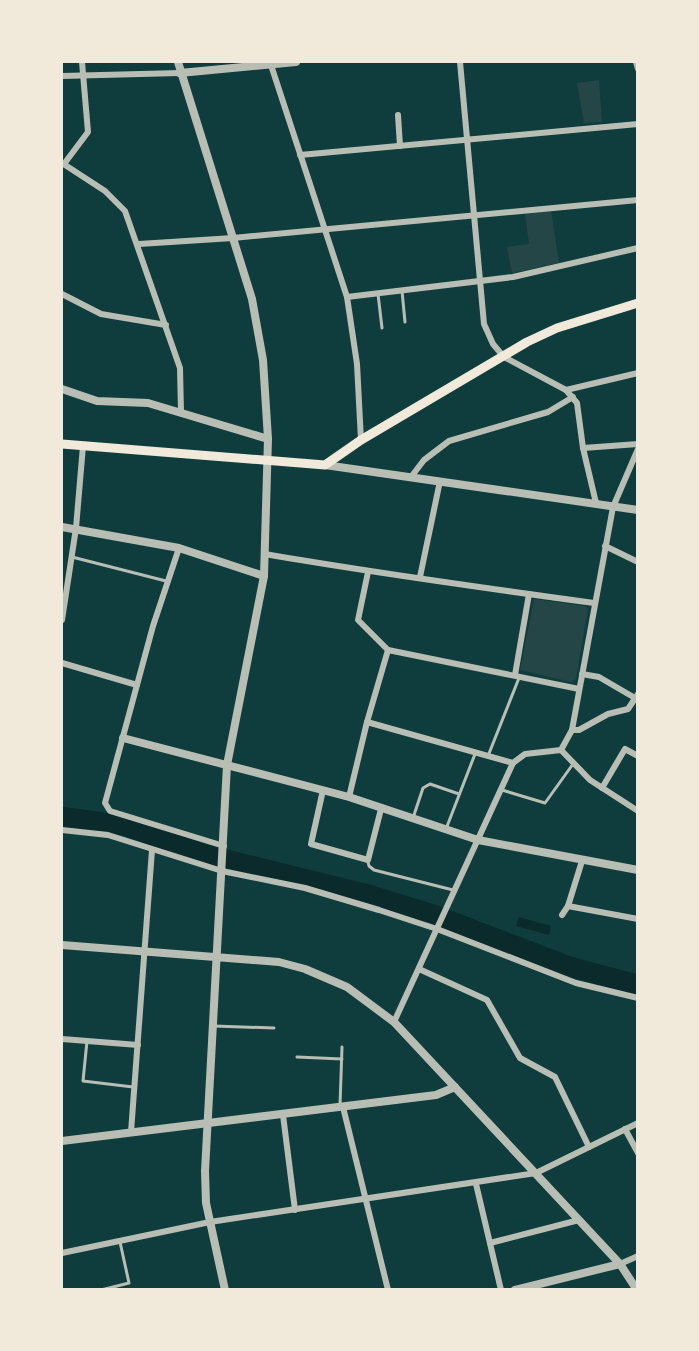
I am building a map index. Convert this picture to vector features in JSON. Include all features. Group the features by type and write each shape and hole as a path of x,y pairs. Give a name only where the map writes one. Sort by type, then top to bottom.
{"main road":[{"path":"62,444 325,465 361,440 527,342 557,328 638,303"}],"street":[{"path":"82,62 88,132 63,163 118,203 125,211 180,368 182,412"},
{"path":"178,62 259,331 269,462 264,576 227,765 219,955 205,1188 225,1290"},
{"path":"62,76 180,73 296,62"},
{"path":"460,62 484,324 493,344 504,357 566,390 577,403 583,448 596,503"},
{"path":"636,62 638,69"},
{"path":"270,63 347,297 357,364 361,440"},
{"path":"398,115 400,146"},
{"path":"300,155 638,124"},
{"path":"138,244 232,238 638,200"},
{"path":"347,297 479,282 591,261 638,248"},
{"path":"62,294 101,314 166,325"},
{"path":"566,390 638,373"},
{"path":"62,388 97,401 148,403 268,439"},
{"path":"411,477 424,460 449,441 548,412 573,397"},
{"path":"583,448 638,444"},
{"path":"62,620 76,528 83,446"},
{"path":"561,750 572,730 612,507 638,449"},
{"path":"325,465 638,510"},
{"path":"420,577 440,481"},
{"path":"62,527 178,548 264,576"},
{"path":"605,546 638,562"},
{"path":"178,548 105,803 110,811 224,846"},
{"path":"266,554 368,572 420,577 594,603"},
{"path":"368,572 358,620 388,650 579,688"},
{"path":"517,676 529,594"},
{"path":"349,797 367,722 388,650"},
{"path":"62,663 137,685"},
{"path":"582,674 599,677 636,696 628,710"},
{"path":"572,730 579,730 608,714 628,710 638,714"},
{"path":"367,722 513,763"},
{"path":"123,738 349,797 478,840 638,870"},
{"path":"602,788 625,749 638,756"},
{"path":"394,1022 513,763 525,754 561,750"},
{"path":"561,750 573,764 602,788 638,811"},
{"path":"323,790 311,843 368,860 381,808"},
{"path":"62,830 108,835 222,871 305,888 437,929 576,983 638,998"},
{"path":"131,1132 152,850"},
{"path":"562,915 568,906 582,861"},
{"path":"568,906 638,919"},
{"path":"62,945 219,955 279,962 305,969 347,987 394,1022 620,1264 637,1290"},
{"path":"419,969 487,1000 520,1058 555,1077 589,1147"},
{"path":"62,1039 138,1045"},
{"path":"62,1141 208,1125 436,1095 455,1087"},
{"path":"341,1107 388,1290"},
{"path":"283,1115 295,1210"},
{"path":"62,1253 210,1222 476,1184 536,1173 638,1123"},
{"path":"625,1129 638,1153"},
{"path":"476,1184 501,1290"},
{"path":"490,1243 579,1220"},
{"path":"515,1290 620,1264 638,1256"}],"lane":[{"path":"402,291 405,322"},
{"path":"378,294 382,328"},
{"path":"72,557 168,581"},
{"path":"488,756 517,676"},
{"path":"446,830 476,752"},
{"path":"502,790 544,803 573,764"},
{"path":"412,819 423,788 430,784 459,794"},
{"path":"368,860 369,866 374,870 454,891"},
{"path":"214,1026 274,1028"},
{"path":"87,1041 83,1081 135,1087"},
{"path":"341,1107 342,1047"},
{"path":"297,1057 342,1059"},
{"path":"101,1290 129,1283 119,1241"}],"shaded area":[{"path":"599,80 602,122 584,123 577,83"},
{"path":"551,210 559,263 512,273 507,247 529,244 525,213"},
{"path":"534,599 585,606 588,609 576,679 571,682 520,670"},
{"path":"519,917 551,926 549,935 516,926"}],"waterway":[{"path":"62,817 123,825 208,855 370,895 432,914 571,967 638,985"}]}
